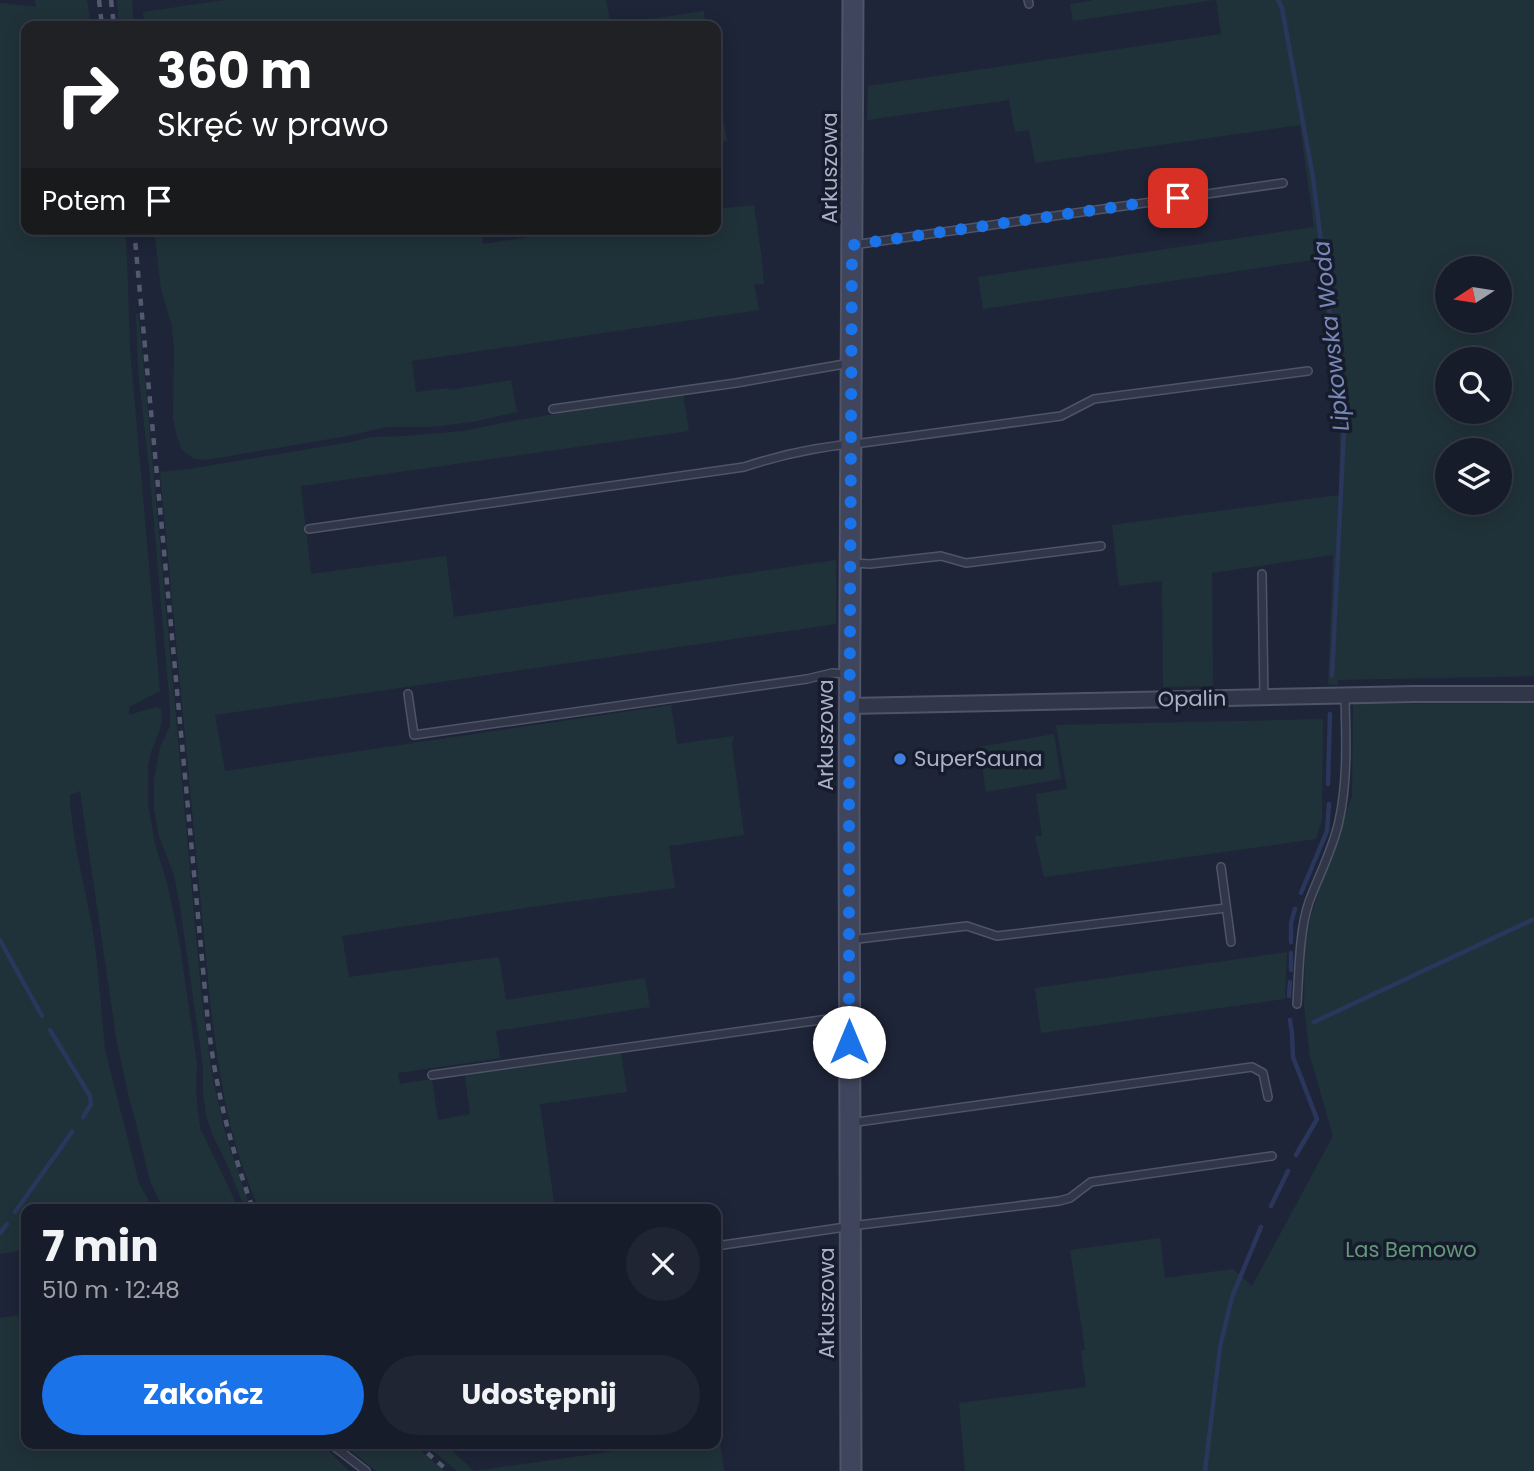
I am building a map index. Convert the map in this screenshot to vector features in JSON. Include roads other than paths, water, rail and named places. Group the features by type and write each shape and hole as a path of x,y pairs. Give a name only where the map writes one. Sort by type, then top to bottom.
{"main road":[{"name":"Arkuszowa","path":"851,1471 849,674 853,0"}],"street":[{"name":"Opalin","path":"849,706 1534,694"}],"lane":[{"path":"852,245 1283,183"},
{"path":"553,409 736,383 851,362"},
{"path":"309,529 744,467 777,456 821,447 1061,415 1094,399 1308,371"},
{"path":"850,562 870,564 941,556 966,564 1101,546"},
{"path":"1262,575 1264,698"},
{"path":"408,694 414,735 807,679 832,673 849,674"},
{"path":"1297,1004 1301,945 1308,904 1327,861 1341,809 1346,774 1345,696"},
{"path":"1220,867 1231,942"},
{"path":"849,940 967,926 997,936 1226,908"},
{"path":"432,1075 850,1016"},
{"path":"849,1123 1252,1067 1263,1073 1268,1097"},
{"path":"721,1245 850,1226 1059,1201 1070,1198 1091,1182 1272,1156"},
{"path":"337,1449 366,1471"}],"waterway":[{"name":"Lipkowska Woda","path":"1278,0 1282,8 1313,177 1344,430 1332,676"},
{"name":"Lipkowska Woda","path":"1328,784 1330,714"},
{"name":"Lipkowska Woda","path":"1301,893 1327,831 1329,804"},
{"name":"Lipkowska Woda","path":"1291,942 1291,923 1295,909"},
{"path":"1314,1022 1534,919"},
{"path":"0,940 42,1016"},
{"name":"Lipkowska Woda","path":"1291,953 1291,970"},
{"name":"Lipkowska Woda","path":"1289,996 1290,982"},
{"name":"Lipkowska Woda","path":"1290,1020 1293,1057 1317,1119 1296,1155"},
{"path":"50,1030 90,1096 91,1104 83,1117"},
{"path":"15,1212 72,1132"},
{"name":"Lipkowska Woda","path":"1271,1206 1288,1171"},
{"path":"0,1233 7,1224"},
{"name":"Lipkowska Woda","path":"1205,1471 1220,1347 1232,1297 1261,1227"}],"railway":[{"path":"99,0 101,21"},
{"path":"111,0 113,21"},
{"path":"135,235 208,1023 225,1117 251,1204"},
{"path":"423,1449 448,1471"}],"place":[{"name":"SuperSauna","path":"900,759"}],"park label":[{"name":"Las Bemowo","path":"1411,1250"}]}
